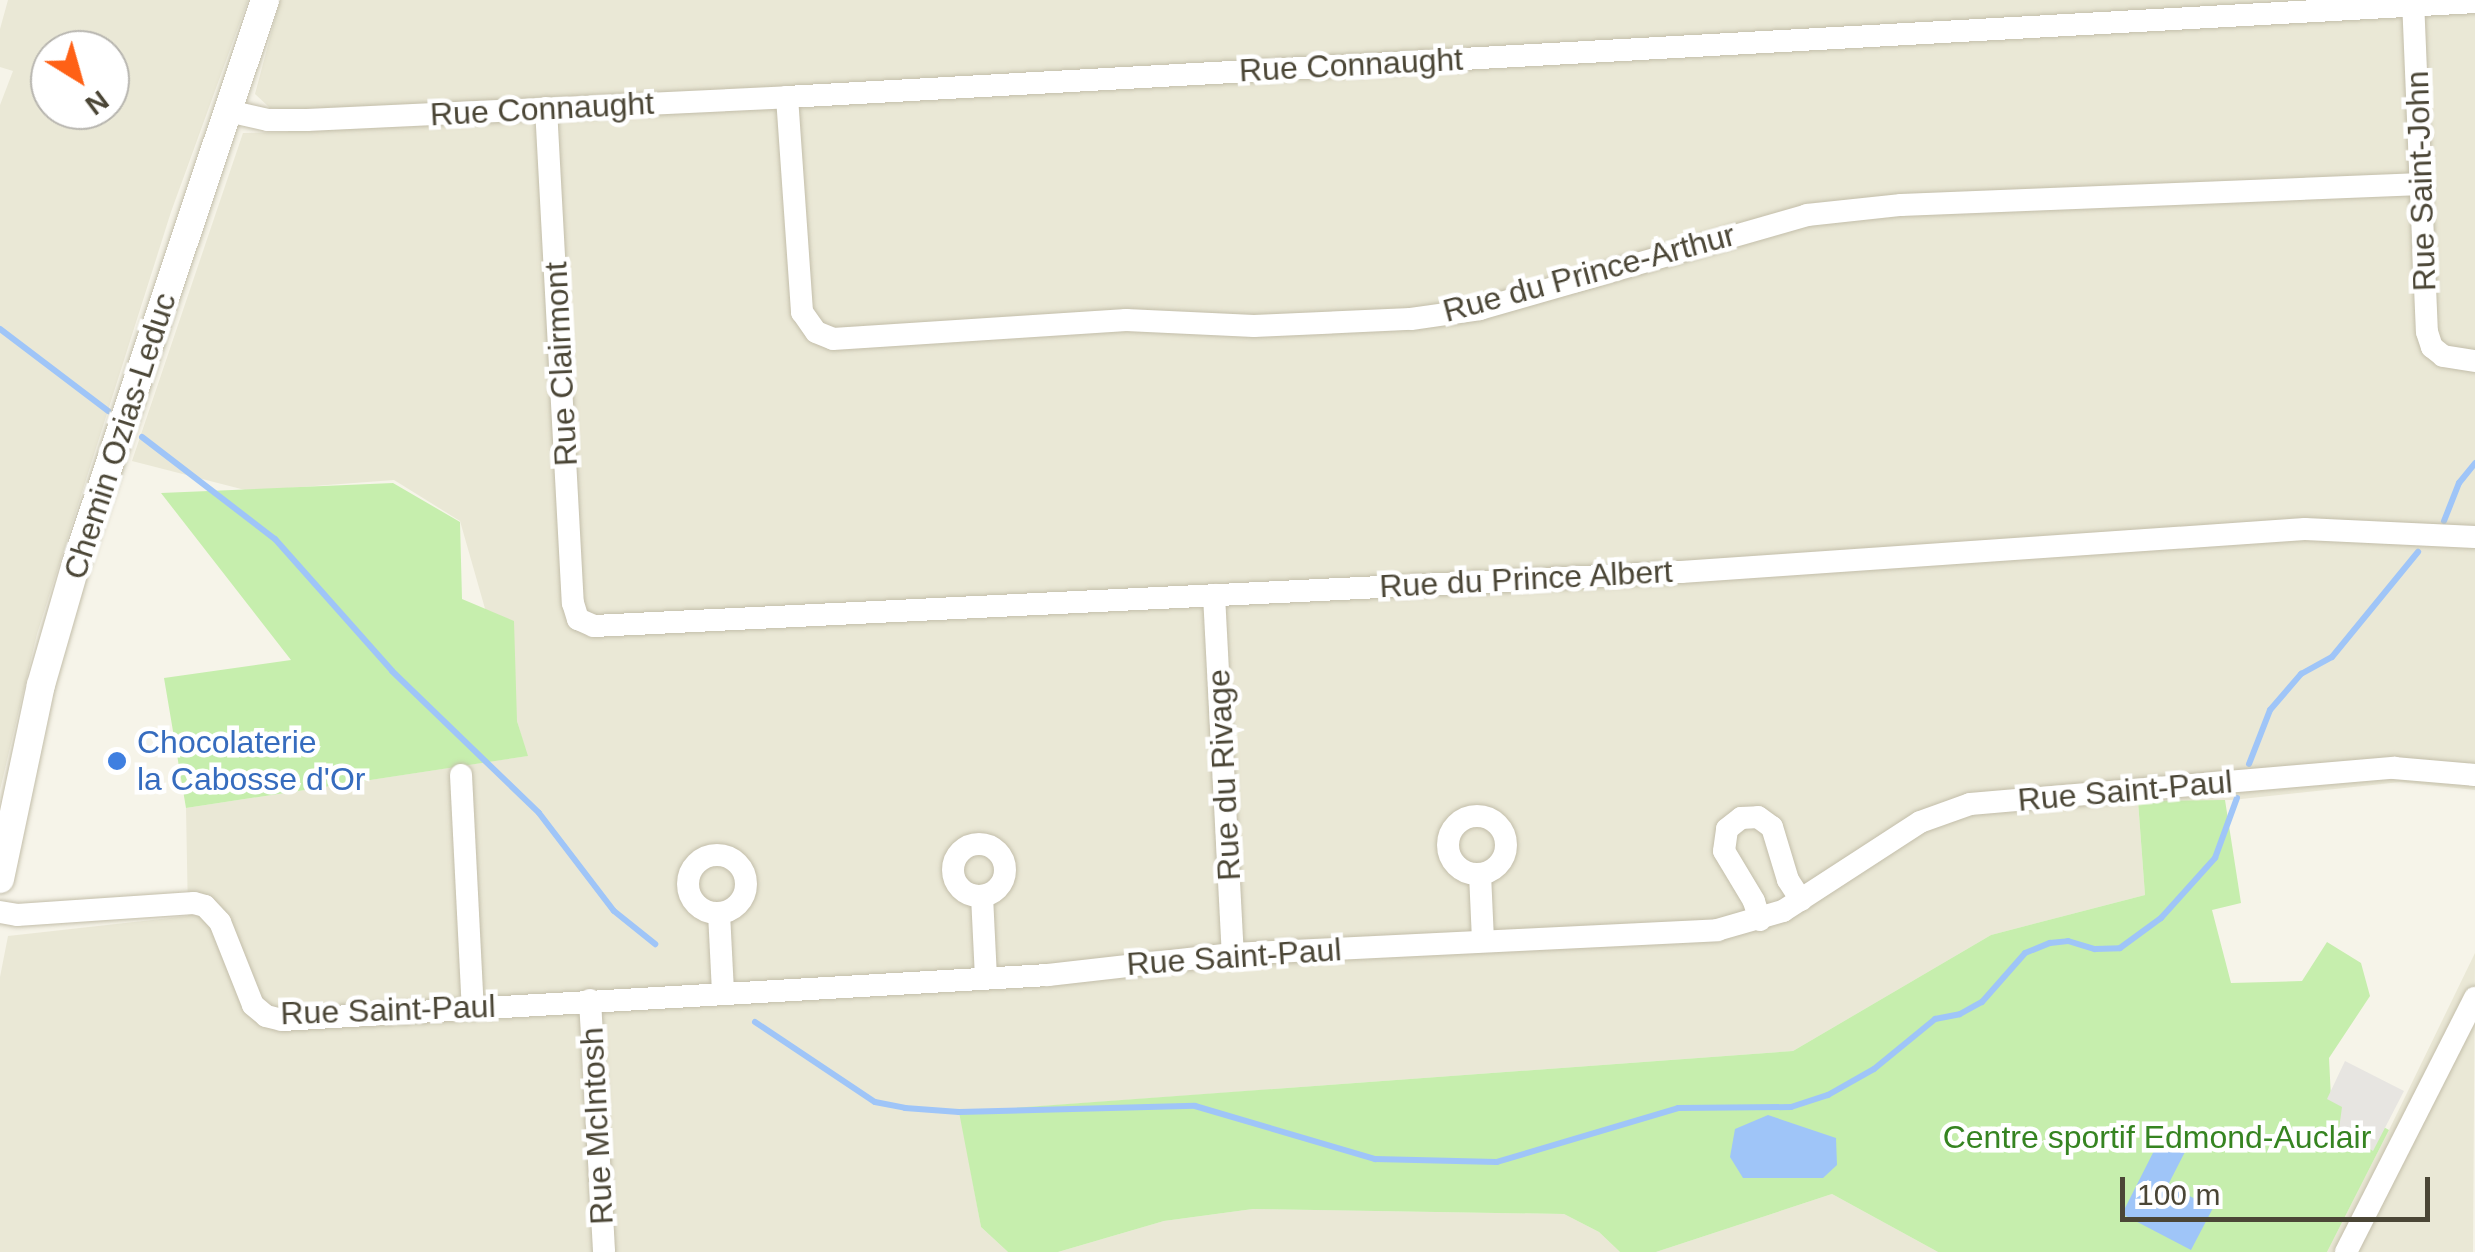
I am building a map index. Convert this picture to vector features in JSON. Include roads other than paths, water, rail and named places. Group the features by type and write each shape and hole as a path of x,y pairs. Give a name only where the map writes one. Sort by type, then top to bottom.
{"street":[{"name":"Chemin Ozias-Leduc","path":"0,879 27,744 61,616 265,0"},
{"name":"Rue Connaught","path":"228,111 290,120 787,97 2475,2"},
{"name":"Rue Saint-John","path":"2413,3 2427,332 2432,347 2444,356 2475,361"},
{"name":"Rue du Prince-Arthur","path":"787,97 802,312 816,332 833,339 1126,320 1254,326 1429,317 1533,295 1807,215 1902,204 2422,184"},
{"name":"Rue Clairmont","path":"546,108 572,603 578,619"},
{"name":"Rue du Prince Albert","path":"578,619 594,626 1214,596 1720,569 2306,530 2475,537"},
{"name":"Rue du Rivage","path":"1214,596 1233,954"},
{"name":"Rue Saint-Paul","path":"0,912 17,915 194,903 205,906 220,922 253,1005 271,1018 473,1008 986,978 1233,954 1688,932 1760,920 1801,900 1920,822 1970,804 2394,768 2475,776"},
{"path":"461,775 473,1008"},
{"path":"1760,920 1754,901 1724,854 1724,834 1735,820 1758,817 1772,827 1788,880 1801,900"},
{"path":"1480,874 1483,941"},
{"path":"982,896 986,978"},
{"path":"720,913 724,991"},
{"path":"2346,1252 2475,998"},
{"name":"Rue McIntosh","path":"590,1000 604,1252"}],"water":[{"path":"1768,1115 1836,1138 1837,1165 1823,1178 1743,1178 1730,1157 1735,1129"},
{"path":"2163,1133 2188,1146 2168,1185 2213,1208 2191,1250 2122,1214"}],"waterway":[{"path":"0,329 108,411"},
{"path":"142,437 275,539 392,671 539,813 614,911 655,944"},
{"path":"2444,521 2459,483 2475,463"},
{"path":"2249,764 2270,710 2301,674 2332,657 2418,552"},
{"path":"755,1022 875,1102 905,1108 959,1112 1195,1106 1375,1159 1497,1162 1678,1108 1791,1107 1828,1095 1874,1069 1935,1019 1960,1014 1982,1002 2025,953 2068,941 2095,949 2120,948 2161,918 2215,858 2237,798"}],"place":[{"name":"Chocolaterie la Cabosse d'Or","path":"117,761"}],"park label":[{"name":"Centre sportif Edmond-Auclair","path":"2157,1137"}]}
